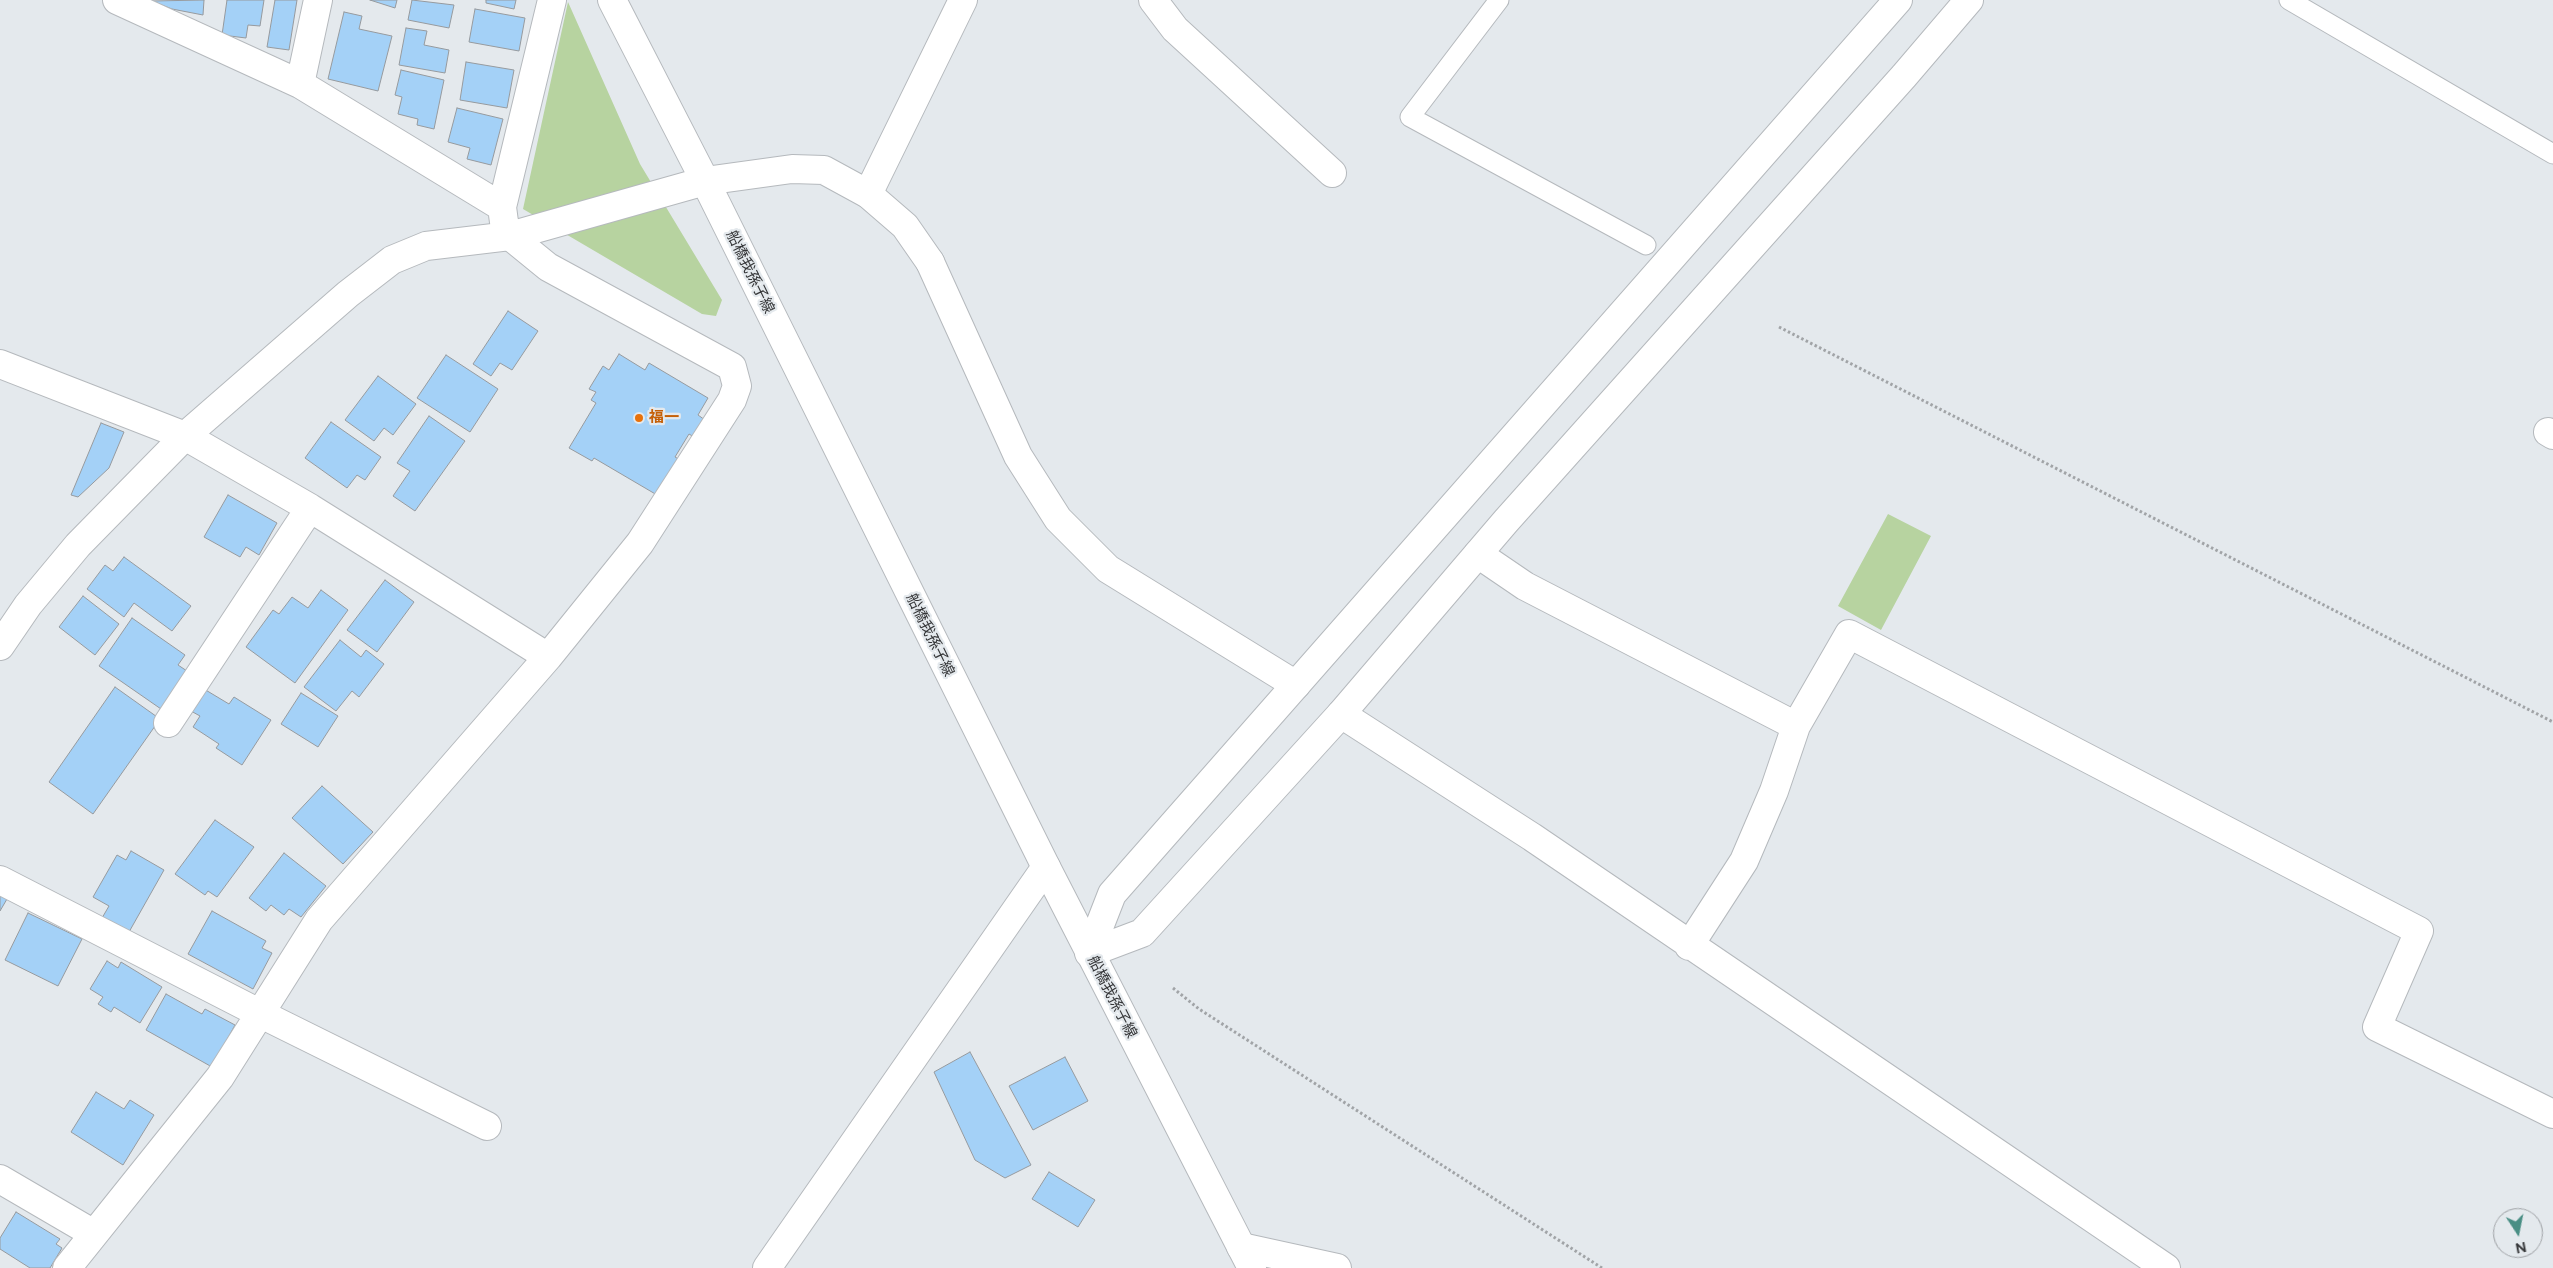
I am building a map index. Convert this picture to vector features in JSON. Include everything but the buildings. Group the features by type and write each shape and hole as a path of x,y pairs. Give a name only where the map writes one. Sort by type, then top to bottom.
{"street":[{"path":"300,84 318,0"},
{"path":"67,1268 220,1077 319,920 548,657 640,543 724,416 737,386 732,367 548,267 510,236 504,222 502,207 552,0"},
{"name":"船橋我孫子線","path":"612,0 705,182 1089,952 1246,1258"},
{"path":"868,194 963,0"},
{"path":"1152,0 1175,29 1332,173"},
{"path":"1089,952 1112,894 1898,0"},
{"path":"1089,952 1142,933 1341,714 1478,554 1898,83 1969,0"},
{"path":"122,1 300,84 502,207"},
{"path":"0,646 28,605 78,545 185,436 348,294 392,260 426,246 510,236 705,182 792,169 824,170 868,194 905,226 930,262 1018,456 1058,518 1108,569 1296,685"},
{"path":"0,364 185,436 310,508 548,657"},
{"path":"168,723 310,508"},
{"path":"1478,554 1525,586 1796,726"},
{"path":"1690,946 1744,861 1774,790 1796,726 1849,634 2419,931 2377,1027 2553,1114"},
{"path":"1341,714 1532,837 2166,1268"},
{"path":"766,1268 1046,866"},
{"path":"0,880 261,1014 487,1126"},
{"path":"0,1179 94,1234"},
{"path":"1246,1258 1337,1268"}],"lane":[{"path":"1499,0 1410,117 1646,245"},
{"path":"2289,0 2553,154"}],"path":[{"path":"1779,326 2553,722"},
{"path":"1173,988 1207,1014 1602,1268"}],"green space":[{"path":"568,2 640,164 722,300 716,316 702,314 523,209"},
{"path":"1888,514 1931,536 1881,630 1838,606"}],"place":[{"name":"福一","path":"639,418"}]}
